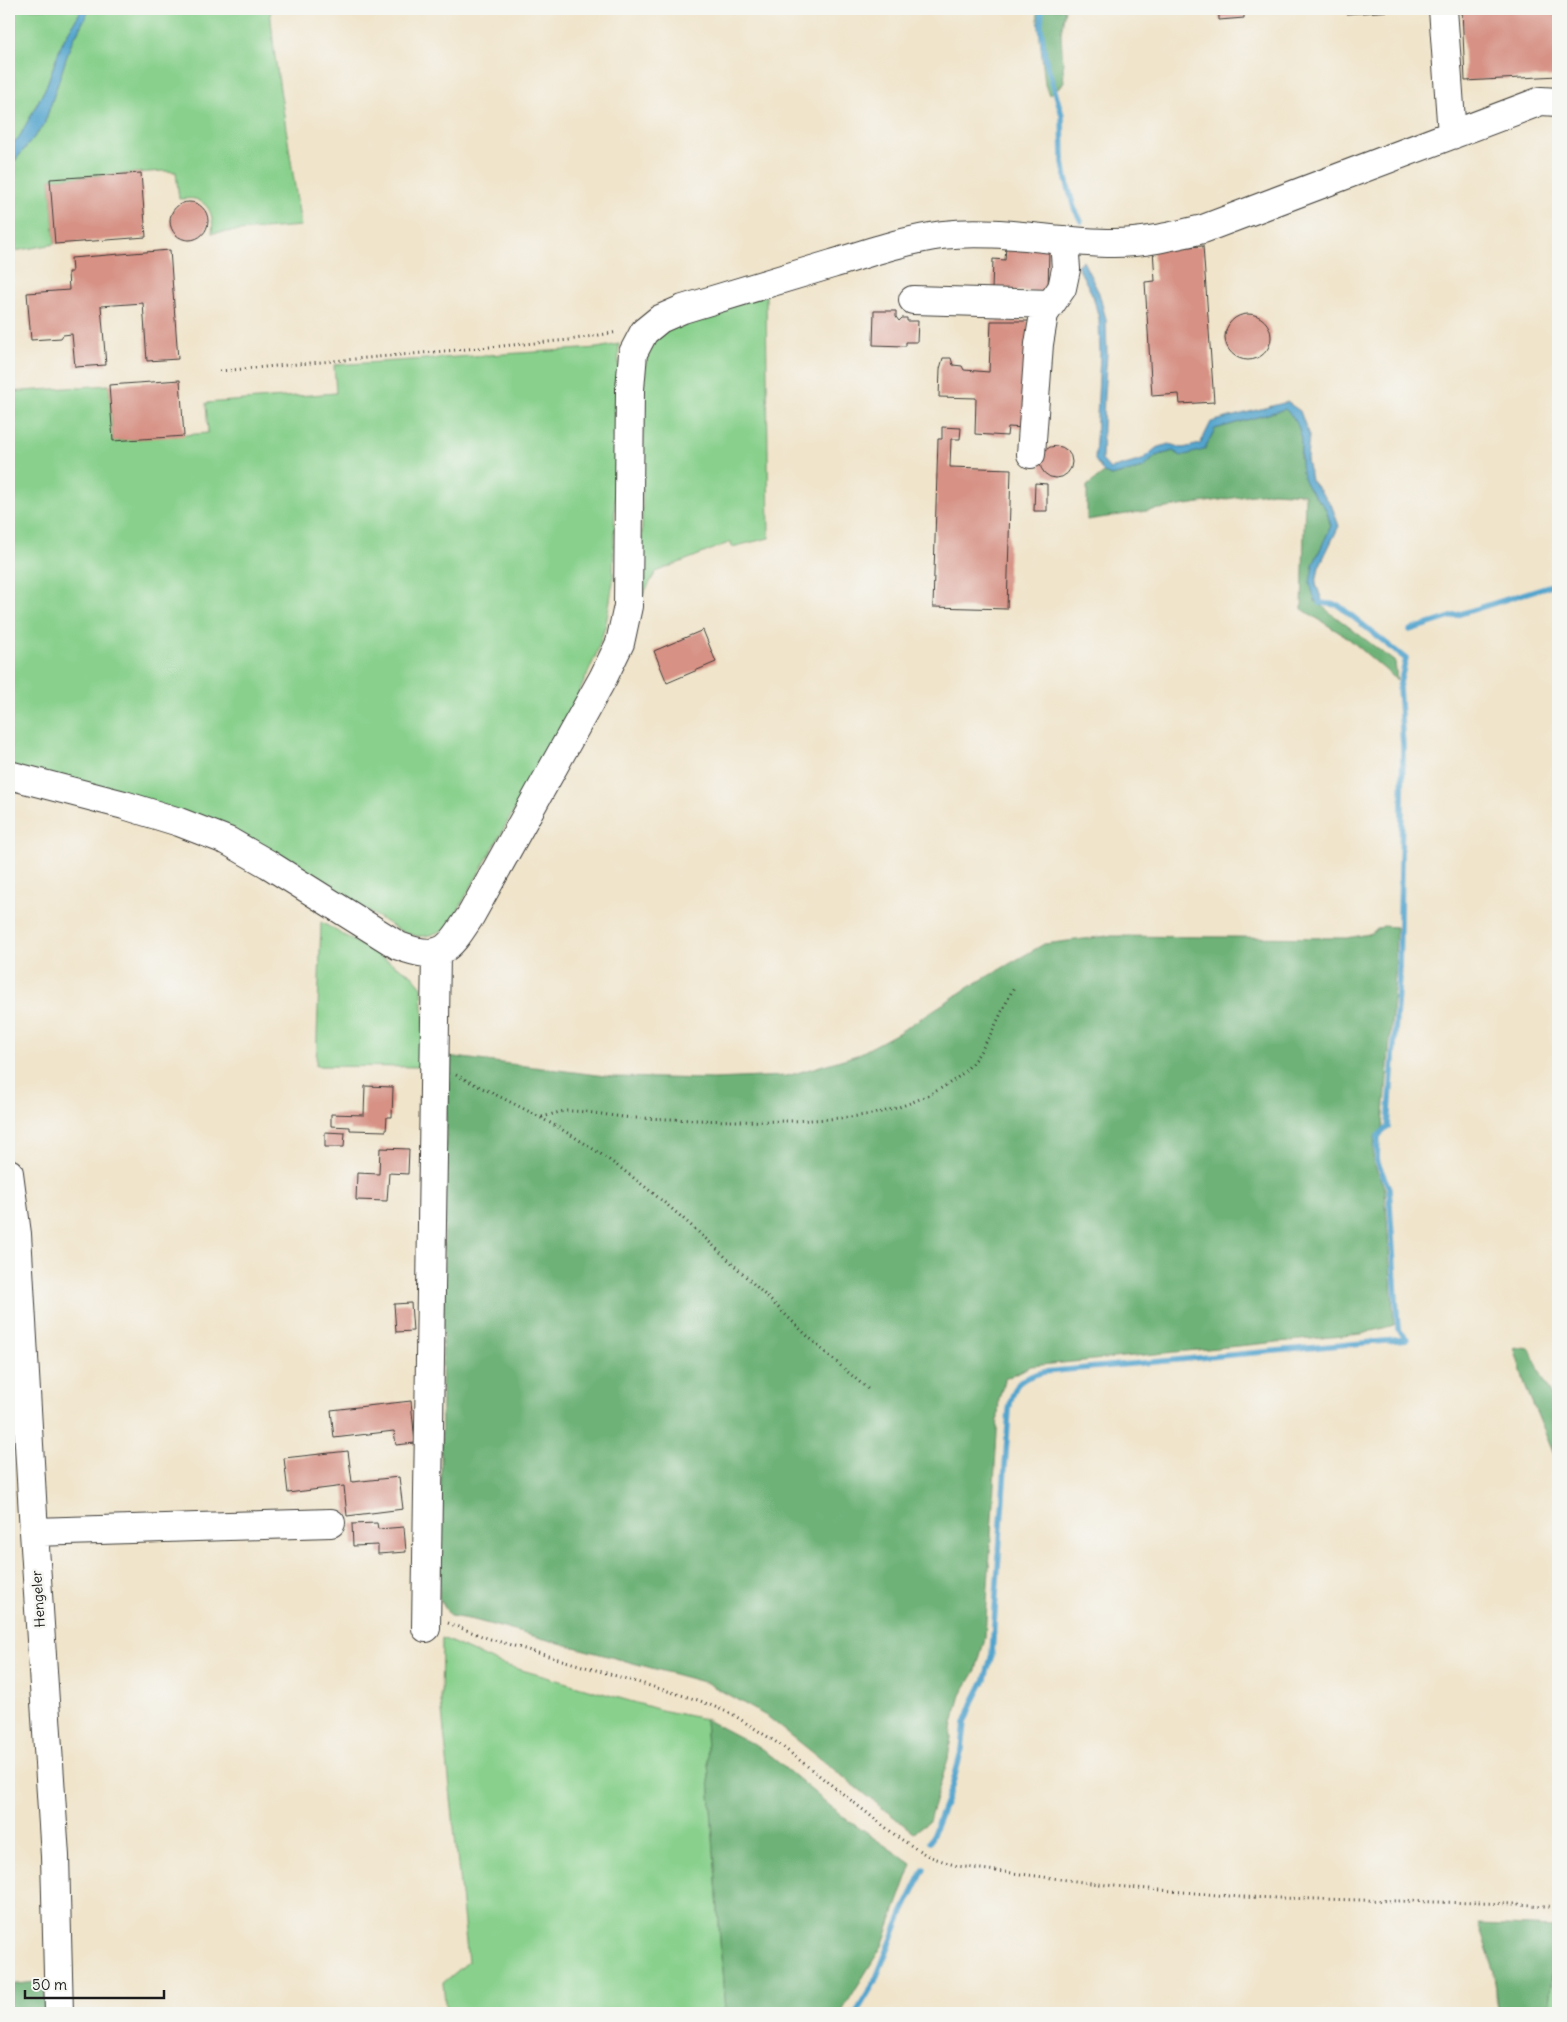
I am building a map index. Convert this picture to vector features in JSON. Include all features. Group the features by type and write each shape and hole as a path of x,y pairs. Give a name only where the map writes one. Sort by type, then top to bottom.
{"street":[{"path":"1443,9 1452,134"},
{"path":"9,775 124,805 179,822 228,841 399,946 420,954 436,953 452,944 471,915 620,643 628,606 630,390 633,353 644,332 660,319 683,309 886,247 942,235 1008,234 1113,243 1146,241 1203,229 1541,101 1558,102"},
{"path":"1031,454 1039,344 1044,314 1062,288 1066,269 1064,240"},
{"path":"913,300 1050,304"},
{"path":"426,1619 436,953"},
{"name":"Hengeler","path":"9,1181 17,1234 55,1856 59,2013"},
{"path":"34,1532 331,1523"}],"path":[{"path":"220,370 569,340 629,330 644,332"},
{"path":"542,1117 568,1111 626,1117 721,1120 804,1120 873,1114 915,1101 939,1090 965,1071 986,1041 1014,987"},
{"path":"435,1065 542,1117 602,1154 654,1193 715,1246 794,1324 869,1390"},
{"path":"426,1619 698,1700 732,1714 779,1744 899,1838 928,1856 958,1866 1114,1886 1240,1897 1558,1906"}],"green space":[{"path":"9,9 82,9 62,43 46,87 20,136 9,148"},
{"path":"90,9 270,9 274,50 301,226 212,233 212,217 205,204 195,199 179,199 176,172 164,171 50,179 55,244 9,252 9,168 44,125 71,44"},
{"path":"1037,9 1065,9 1061,34 1064,83 1049,95 1045,85"},
{"path":"766,294 769,538 732,547 731,542 656,572 641,598 644,373 650,348 665,327"},
{"path":"619,344 613,582 606,624 596,655 572,708 448,928 435,934 424,936 407,933 310,876 9,764 9,392 109,385 113,441 208,433 206,403 336,393 334,365 597,348"},
{"path":"1285,409 1296,417 1302,437 1300,458 1315,497 1325,507 1331,526 1313,565 1315,601 1395,662 1397,680 1348,638 1302,609 1305,494 1273,492 1087,520 1087,486 1104,473 1111,476 1143,468 1156,456 1173,451 1204,450 1215,429"},
{"path":"321,922 412,975 422,987 426,1067 316,1066"},
{"path":"1383,926 1396,927 1395,975 1383,1128 1375,1136 1373,1161 1385,1189 1394,1325 1362,1334 1031,1366 1005,1379 999,1399 985,1638 976,1670 961,1695 953,1723 948,1759 929,1821 914,1833 768,1717 707,1683 474,1620 450,1616 439,1598 447,1056 613,1077 714,1079 787,1076 857,1055 898,1033 969,987 1044,944 1107,936 1347,938 1369,934"},
{"path":"1514,1347 1530,1349 1558,1413 1558,1464 1526,1388"},
{"path":"442,1638 501,1664 661,1710 705,1719 725,2013 446,2013 443,1983 468,1962 441,1702"},
{"path":"705,1719 762,1749 846,1819 912,1864 882,1946 841,2013 725,2013"},
{"path":"1478,1924 1557,1927 1548,2013 1497,2013 1495,1972"},
{"path":"1557,1927 1558,2013 1548,2013"},
{"path":"44,1981 46,2013 9,2013 9,1985"}],"water":[{"path":"82,9 90,9 71,44 44,125 9,168 9,148 20,136 46,87 62,43"},
{"path":"1083,261 1099,293 1106,319 1107,354 1102,460 1110,469 1142,460 1156,448 1169,444 1183,448 1200,444 1211,422 1287,402 1300,411 1309,436 1307,459 1311,480 1331,504 1339,526 1319,567 1316,584 1322,600 1315,601 1310,583 1313,565 1331,526 1325,508 1308,488 1304,480 1298,425 1285,409 1215,429 1204,450 1181,456 1173,451 1156,456 1143,468 1111,476 1104,473 1095,460 1100,353 1099,319 1093,296 1077,265"}],"building":[{"path":"1219,9 1244,9 1244,18 1219,20"},
{"path":"1346,9 1408,9 1408,10 1346,14"},
{"path":"1462,9 1558,9 1558,76 1465,81"},
{"path":"141,173 146,237 55,244 50,179"},
{"path":"189,202 196,203 202,208 207,214 207,228 202,234 196,239 189,240 182,239 176,234 171,228 170,221 171,214 176,208 182,203"},
{"path":"1006,246 1049,247 1048,292 992,290 993,259 1005,260"},
{"path":"1203,246 1214,402 1180,404 1179,394 1152,396 1145,282 1155,281 1153,249"},
{"path":"170,250 178,359 147,361 143,303 101,306 106,365 75,367 72,334 63,335 61,338 31,340 27,293 69,290 68,272 72,272 71,258"},
{"path":"874,311 896,311 896,317 899,321 902,318 907,318 907,321 918,321 917,342 906,342 906,346 873,345"},
{"path":"1248,314 1261,318 1267,324 1271,337 1267,350 1261,356 1248,360 1235,356 1229,350 1225,337 1229,324 1235,318"},
{"path":"991,321 1029,321 1026,428 1008,427 1007,436 975,434 976,398 939,397 940,369 943,358 951,358 953,365 962,366 964,370 989,372"},
{"path":"180,380 184,436 113,441 109,385"},
{"path":"942,427 961,428 960,439 951,439 950,467 1011,469 1007,609 933,607 938,439 942,439"},
{"path":"1056,446 1062,447 1067,451 1071,456 1071,468 1067,473 1062,477 1056,478 1050,477 1045,473 1041,468 1040,462 1041,456 1045,451 1050,447"},
{"path":"1035,483 1047,484 1047,511 1034,511"},
{"path":"703,630 716,662 667,683 654,651"},
{"path":"365,1086 393,1087 392,1117 387,1117 386,1131 350,1130 350,1127 331,1126 331,1114 364,1115"},
{"path":"325,1132 345,1133 344,1147 325,1147"},
{"path":"380,1148 409,1149 408,1174 389,1173 387,1201 356,1200 357,1173 379,1174"},
{"path":"411,1303 413,1331 396,1332 394,1304"},
{"path":"411,1401 415,1443 396,1445 394,1431 334,1438 331,1410"},
{"path":"348,1451 352,1482 399,1477 403,1509 347,1516 344,1486 288,1493 284,1458"},
{"path":"377,1523 378,1529 404,1527 406,1552 378,1554 378,1545 353,1546 352,1524"}],"waterway":[{"path":"1042,9 1041,25 1045,57 1062,115 1063,162 1066,179 1074,208 1081,221"},
{"path":"1410,630 1558,583"},
{"path":"930,1842 952,1786 962,1749 965,1723 985,1679 992,1654 1009,1410 1015,1388 1023,1380 1044,1372 1407,1339 1398,1329 1389,1188 1377,1161 1378,1136 1388,1127 1399,978 1403,746 1399,687 1406,659 1338,605 1320,603 1317,596"},
{"path":"856,2013 874,1983 902,1914 924,1869"}]}
